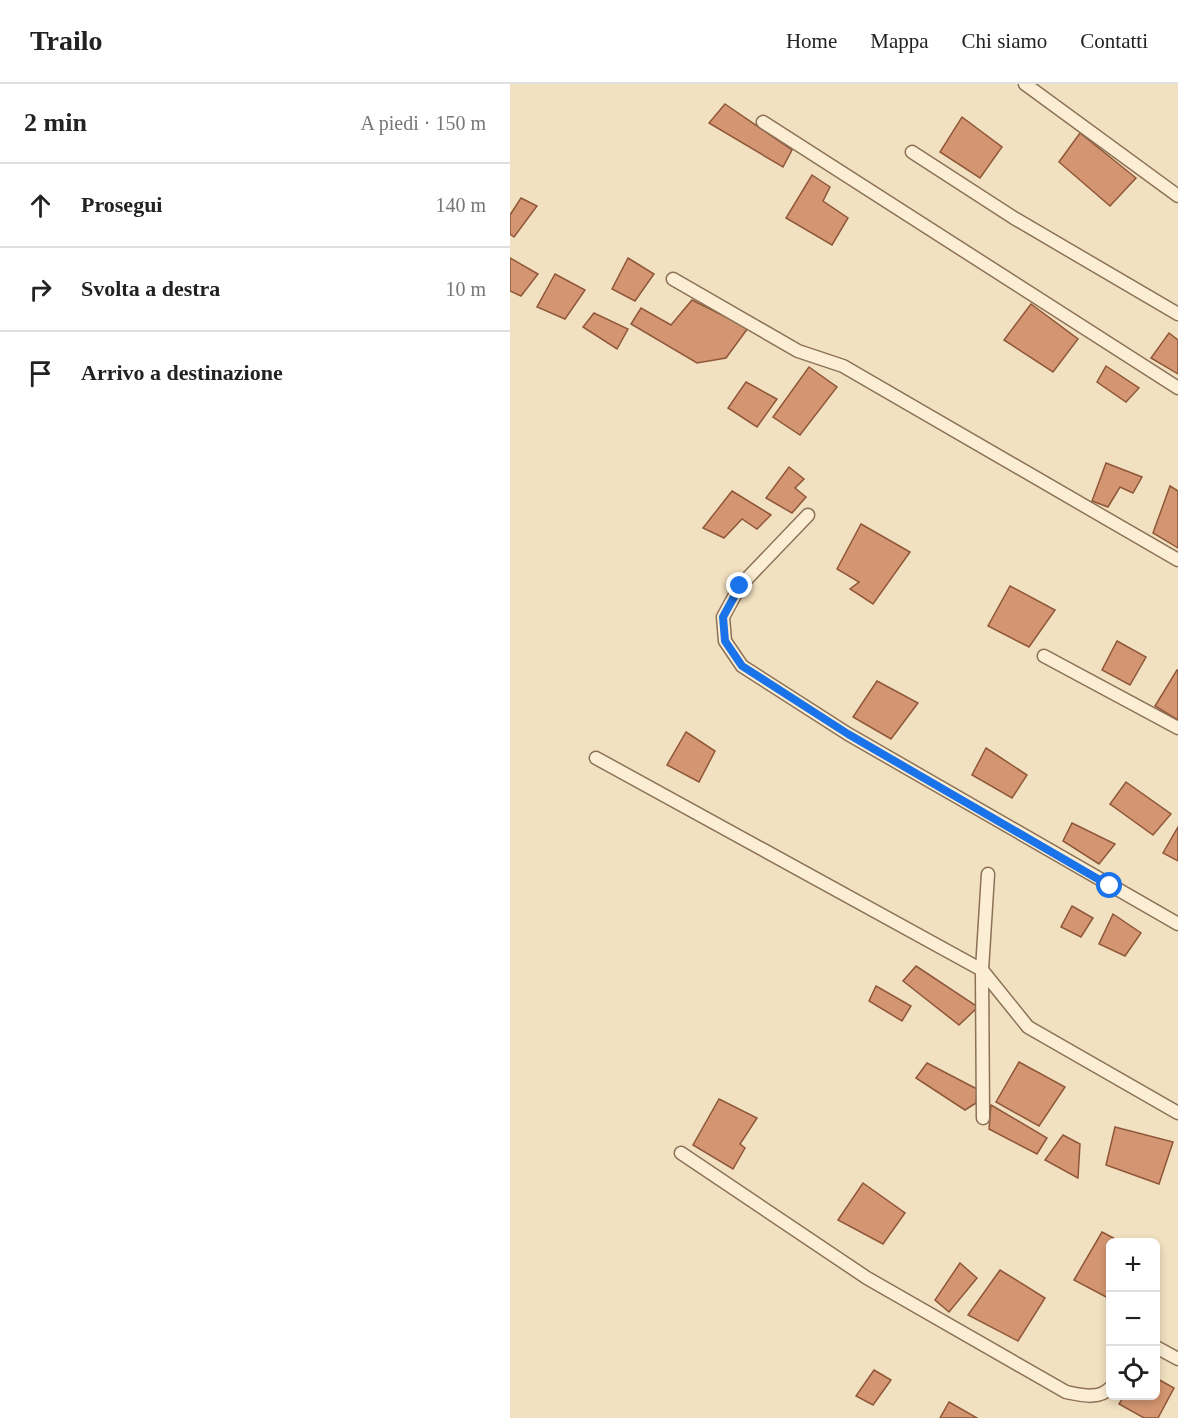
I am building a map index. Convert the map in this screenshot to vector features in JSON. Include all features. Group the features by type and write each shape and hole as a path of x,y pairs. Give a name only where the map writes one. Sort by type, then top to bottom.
{"lane":[{"path":"1025,84 1178,196"},
{"path":"763,122 1178,388"},
{"path":"912,152 1014,218 1178,314"},
{"path":"673,279 798,351 843,366 1178,560"},
{"path":"808,515 740,586 723,617 725,641 742,666 848,734 1178,924"},
{"path":"1044,656 1178,728"},
{"path":"596,758 981,970 1028,1027 1178,1113"},
{"path":"983,1118 981,970 988,874"},
{"path":"681,1153 867,1278 1066,1392 1088,1397 1106,1392"},
{"path":"1160,1350 1178,1359"}],"building":[{"path":"725,104 792,150 783,167 709,123"},
{"path":"962,117 1002,147 980,178 940,152"},
{"path":"1080,133 1136,178 1110,206 1059,162"},
{"path":"812,175 830,187 823,201 848,218 832,245 786,218"},
{"path":"521,198 537,206 514,237 510,234 510,215"},
{"path":"510,258 538,274 521,296 510,291"},
{"path":"628,258 654,274 635,301 612,289"},
{"path":"555,274 585,290 565,319 537,307"},
{"path":"692,300 748,328 726,358 697,363 631,324 641,308 671,325"},
{"path":"1031,304 1078,339 1053,372 1004,340"},
{"path":"594,313 628,329 617,349 583,327"},
{"path":"1169,333 1178,340 1178,374 1151,358"},
{"path":"1106,366 1139,388 1126,402 1097,382"},
{"path":"809,367 837,387 800,435 773,417"},
{"path":"746,382 777,399 757,427 728,408"},
{"path":"1106,463 1142,477 1133,493 1120,487 1108,507 1092,501"},
{"path":"789,467 804,479 795,488 806,497 792,513 766,498"},
{"path":"1170,486 1178,491 1178,548 1153,533"},
{"path":"732,491 771,515 757,529 742,519 724,538 703,528"},
{"path":"861,524 910,552 873,604 850,589 859,582 837,569"},
{"path":"1010,586 1055,610 1029,647 988,626"},
{"path":"1117,641 1146,657 1130,685 1102,670"},
{"path":"1178,670 1178,720 1155,706"},
{"path":"877,681 918,703 891,739 853,717"},
{"path":"686,732 715,751 699,782 667,765"},
{"path":"986,748 1027,775 1012,798 972,775"},
{"path":"1126,782 1171,814 1153,835 1110,804"},
{"path":"1072,823 1115,844 1099,864 1063,841"},
{"path":"1178,827 1178,861 1163,853"},
{"path":"1072,906 1093,918 1081,937 1061,927"},
{"path":"1113,914 1141,933 1125,956 1099,944"},
{"path":"916,966 978,1007 959,1025 903,981"},
{"path":"876,986 911,1006 902,1021 869,1001"},
{"path":"1019,1062 1065,1087 1039,1126 996,1102"},
{"path":"927,1063 977,1089 976,1103 965,1110 916,1078"},
{"path":"719,1099 757,1118 740,1144 745,1148 733,1169 693,1145"},
{"path":"991,1105 1047,1138 1037,1154 989,1129"},
{"path":"1115,1127 1173,1142 1159,1184 1106,1165"},
{"path":"1063,1135 1080,1144 1078,1178 1045,1160"},
{"path":"863,1183 905,1213 883,1244 838,1220"},
{"path":"1102,1232 1113,1238 1106,1238 1106,1297 1074,1280"},
{"path":"960,1263 977,1278 949,1312 935,1300"},
{"path":"1000,1270 1045,1298 1018,1341 968,1315"},
{"path":"874,1370 891,1380 873,1405 856,1396"},
{"path":"1160,1380 1174,1388 1158,1418 1144,1418 1119,1404 1122,1400 1160,1400"},
{"path":"949,1402 977,1418 940,1418"}],"route":[{"path":"740,586 723,617 725,641 742,666 848,734 1110,886"}]}
